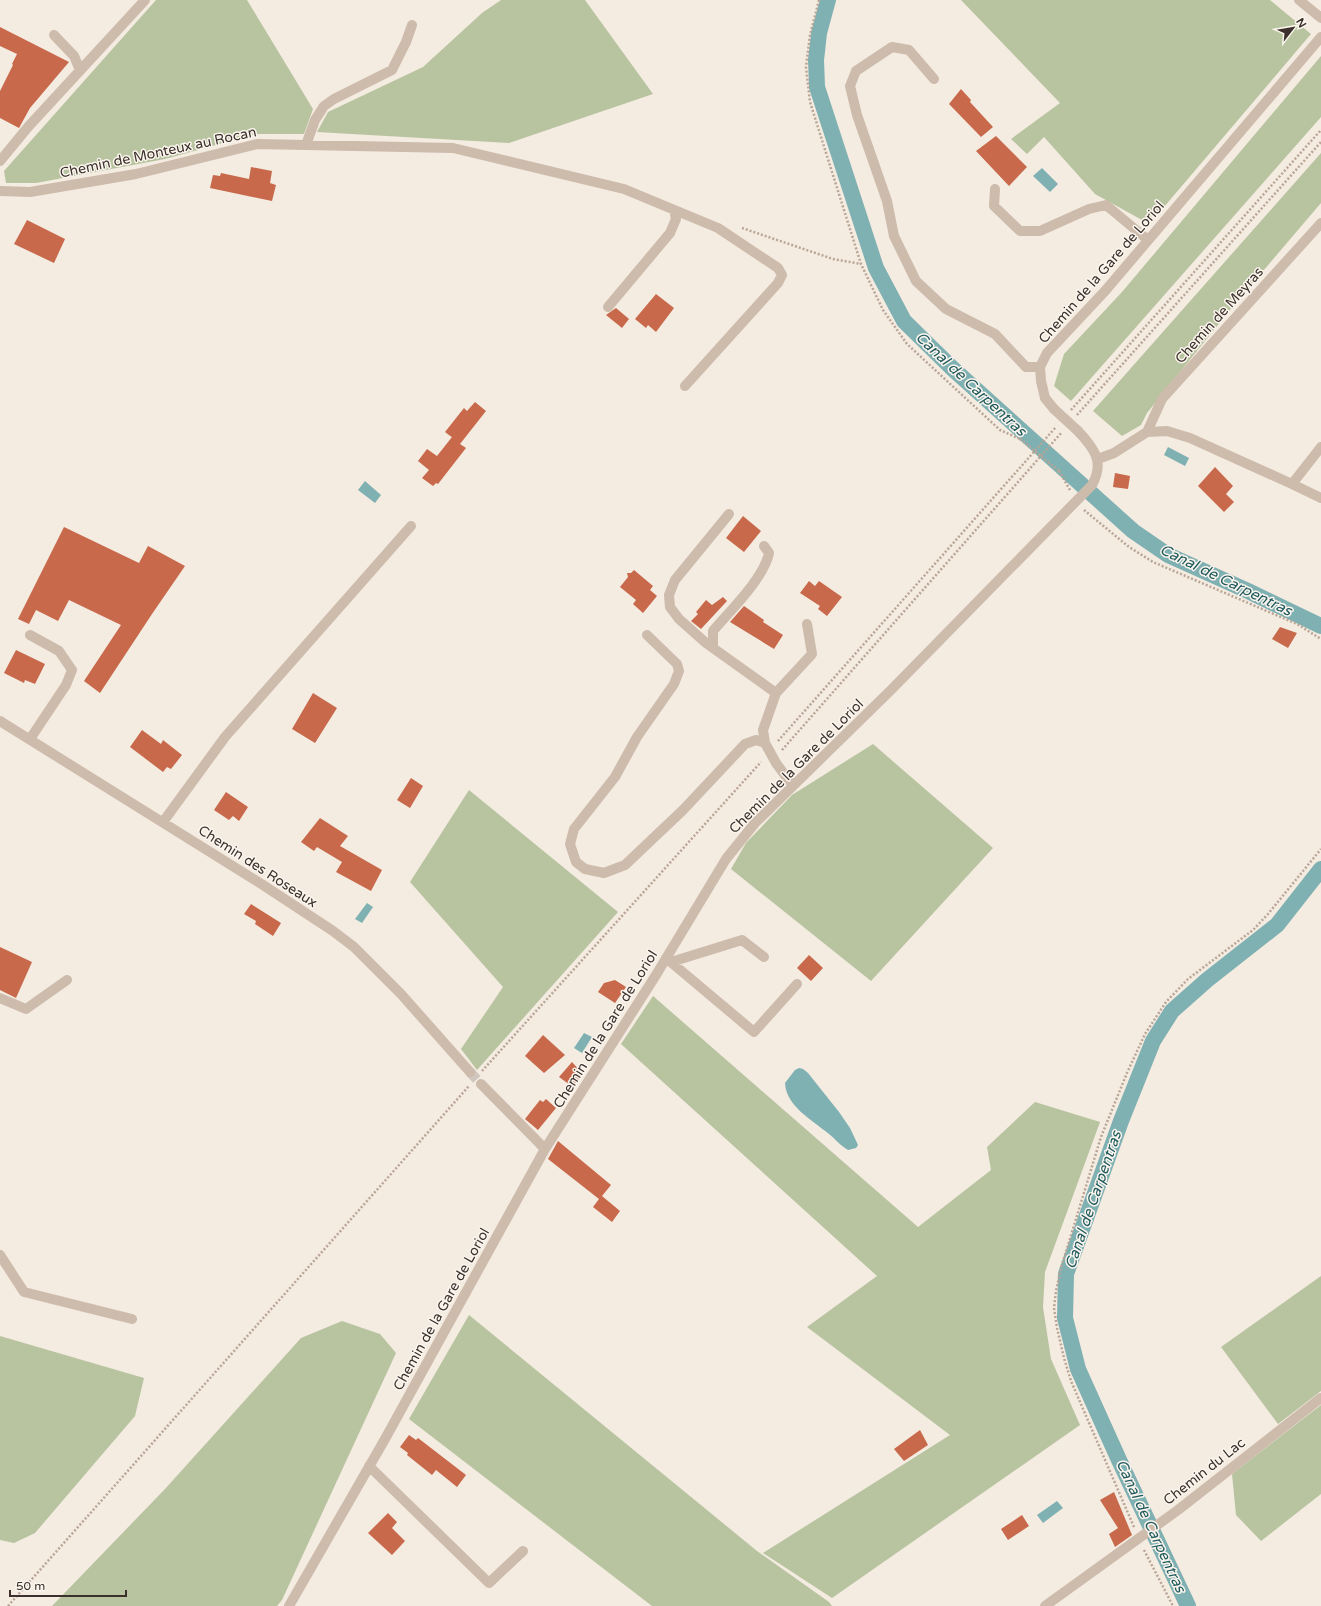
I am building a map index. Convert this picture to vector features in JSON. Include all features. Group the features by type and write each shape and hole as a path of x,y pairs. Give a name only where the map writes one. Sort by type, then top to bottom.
{"street":[{"path":"0,161 28,127 145,0"},
{"path":"1299,0 1321,18"},
{"path":"306,145 314,120 324,106 334,99 392,70 406,42 412,25"},
{"path":"54,35 74,56 80,70"},
{"name":"Chemin de la Gare de Loriol","path":"1040,367 1047,353 1105,291 1321,38"},
{"path":"934,79 909,50 892,47 856,71 850,86 857,115 887,201 894,236 916,281 946,309 995,334 1026,367 1040,367 1041,381 1045,398 1054,409 1091,445 1098,459 1114,453 1147,432 1167,432 1190,438 1321,498"},
{"name":"Chemin de Monteux au Rocan","path":"0,191 30,192 136,174 257,144 453,148 624,189 718,228 778,268 782,275 778,283 685,386"},
{"path":"995,189 994,206 1020,231 1040,231 1089,209 1106,205 1148,240"},
{"path":"608,307 670,233 676,219 674,210"},
{"name":"Chemin de Meyras","path":"1147,432 1162,399 1321,223"},
{"path":"1292,484 1321,447"},
{"name":"Chemin de la Gare de Loriol","path":"289,1606 464,1297 545,1149 668,960 726,858 755,823 896,684 1092,485 1097,476 1098,459"},
{"path":"729,514 675,580 669,595 670,607 679,620 713,648 776,693"},
{"path":"163,822 225,737 411,526"},
{"path":"713,648 713,631 767,564 769,554 764,546"},
{"path":"793,786 770,751 763,730 776,693 812,654 807,624"},
{"path":"30,635 59,651 72,670 66,685 30,739"},
{"path":"647,635 677,664 679,671 674,684 637,737 615,777 574,829 570,844 576,862 585,869 604,873 625,865 683,810 745,744 756,740 770,751"},
{"name":"Chemin des Roseaux","path":"0,721 263,885 333,931 354,947 401,994 475,1073"},
{"path":"668,960 742,940 764,957"},
{"path":"668,960 754,1032 797,984"},
{"path":"0,998 26,1009 67,980"},
{"path":"481,1084 545,1149"},
{"path":"0,1255 24,1292 132,1319"},
{"name":"Chemin du Lac","path":"1045,1606 1184,1505 1321,1398"},
{"path":"369,1466 489,1583 523,1551"}],"path":[{"path":"819,0 810,35 806,67 810,102 861,264 883,310 907,344 1000,430 1020,439 1059,471 1072,494 1129,547 1153,562 1297,624 1321,639"},
{"path":"1068,413 1321,130"},
{"path":"1073,420 1321,142"},
{"path":"739,227 833,259 861,264"},
{"path":"770,751 1058,425"},
{"path":"475,1073 1063,431"},
{"path":"1173,1606 1072,1381 1064,1358 1054,1308 1061,1268 1101,1137 1127,1073 1145,1034 1166,1002 1184,983 1213,958 1253,930 1268,914 1321,849"},
{"path":"8,1606 469,1085"}],"green space":[{"path":"156,0 247,0 313,109 304,134 256,134 165,159 36,183 6,183 4,171"},
{"path":"501,0 585,0 653,94 509,143 317,132 328,112 423,67 482,13"},
{"path":"961,0 1270,0 1311,34 1158,214 1142,220 1095,194 1044,137 1027,154 1011,139 1060,103"},
{"path":"1321,56 1321,117 1071,401 1054,386 1064,354 1122,292"},
{"path":"1321,153 1321,203 1234,305 1147,413 1141,425 1122,436 1093,411"},
{"path":"873,744 993,848 871,981 731,869 746,843 792,795"},
{"path":"469,790 618,912 477,1070 461,1049 503,987 410,882"},
{"path":"653,996 918,1227 991,1170 987,1147 1035,1102 1100,1122 1045,1272 1043,1307 1051,1359 1080,1425 832,1598 763,1553 950,1435 807,1327 877,1276 621,1044"},
{"path":"1321,1276 1321,1391 1278,1424 1221,1347"},
{"path":"469,1315 757,1551 829,1602 832,1606 652,1606 409,1419"},
{"path":"342,1321 380,1334 396,1353 282,1600 277,1606 52,1606 165,1489 301,1338"},
{"path":"0,1336 144,1378 135,1416 35,1533 14,1543 0,1540"},
{"path":"1321,1405 1321,1494 1261,1541 1236,1515 1232,1474"}],"water":[{"path":"1042,168 1058,184 1050,192 1033,176"},
{"path":"1168,447 1189,458 1185,466 1164,455"},
{"path":"365,481 381,495 375,503 358,490"},
{"path":"367,903 373,907 362,923 355,919"},
{"path":"584,1033 592,1037 582,1053 574,1048"},
{"path":"799,1068 808,1073 839,1112 850,1128 858,1145 856,1148 848,1150 801,1112 790,1099 786,1091 785,1083 795,1070"},
{"path":"1057,1501 1063,1508 1043,1523 1037,1515"}],"building":[{"path":"0,27 69,62 30,108 19,128 0,118 0,91 17,54 0,46"},
{"path":"961,89 971,100 970,102 993,127 981,137 949,104"},
{"path":"996,136 1027,167 1009,186 976,151"},
{"path":"251,167 272,171 270,183 276,185 272,201 210,188 213,175 220,176 221,173 249,179"},
{"path":"27,220 65,239 54,263 14,244"},
{"path":"656,294 674,308 656,332 648,325 646,328 635,319"},
{"path":"616,308 629,319 622,328 606,315"},
{"path":"475,402 486,411 460,444 466,448 438,484 436,483 433,486 422,478 429,470 418,461 427,449 437,456 452,437 445,432 464,408 467,411"},
{"path":"1215,467 1233,486 1226,494 1234,502 1224,512 1198,486"},
{"path":"1115,473 1130,476 1128,489 1113,487"},
{"path":"743,516 761,531 744,552 726,538"},
{"path":"64,527 139,563 148,546 185,566 100,693 84,681 121,625 69,600 58,621 36,610 29,624 18,619"},
{"path":"634,570 653,586 650,590 657,596 643,613 633,604 636,600 620,587 628,577 627,573 631,573"},
{"path":"809,581 815,586 819,581 842,597 827,616 818,609 820,606 800,593"},
{"path":"723,597 727,601 701,629 691,621 698,614 696,612 706,600 712,605"},
{"path":"744,606 764,620 763,622 783,635 774,649 730,622"},
{"path":"1280,627 1297,633 1288,648 1272,639"},
{"path":"16,650 45,664 35,684 25,680 24,683 4,673"},
{"path":"313,693 337,708 315,743 292,729"},
{"path":"142,730 161,744 163,740 182,755 171,769 167,767 163,772 130,747"},
{"path":"411,778 423,786 410,808 397,800"},
{"path":"226,792 248,807 239,821 233,816 229,820 214,810"},
{"path":"320,818 348,836 340,846 382,870 371,891 336,872 342,862 317,847 314,851 301,842"},
{"path":"251,904 281,923 273,936 255,924 256,921 244,914"},
{"path":"0,947 32,962 16,998 0,990"},
{"path":"809,955 823,968 811,981 797,968"},
{"path":"615,980 626,987 615,1003 598,992 604,983"},
{"path":"543,1035 565,1055 544,1073 525,1056"},
{"path":"572,1062 583,1074 573,1087 559,1077"},
{"path":"546,1099 556,1108 538,1130 525,1119 540,1100 543,1102"},
{"path":"558,1141 611,1185 602,1196 620,1211 612,1222 593,1207 599,1199 548,1159"},
{"path":"920,1430 928,1445 904,1461 894,1449"},
{"path":"409,1435 416,1440 418,1438 466,1475 457,1487 436,1470 432,1475 407,1455 408,1453 400,1447"},
{"path":"1114,1492 1132,1535 1115,1547 1109,1534 1118,1528 1100,1500"},
{"path":"388,1513 397,1522 392,1528 405,1541 392,1555 368,1533"},
{"path":"1022,1515 1029,1526 1008,1540 1001,1529"}],"waterway":[{"name":"Canal de Carpentras","path":"828,0 819,33 816,60 817,87 876,268 904,321 953,369 1133,531 1168,555 1321,626"},
{"name":"Canal de Carpentras","path":"1188,1606 1078,1369 1065,1318 1066,1274 1121,1121 1153,1041 1172,1011 1207,980 1277,925 1321,869"}],"tunnel":[{"path":"470,1072 481,1084"}]}
